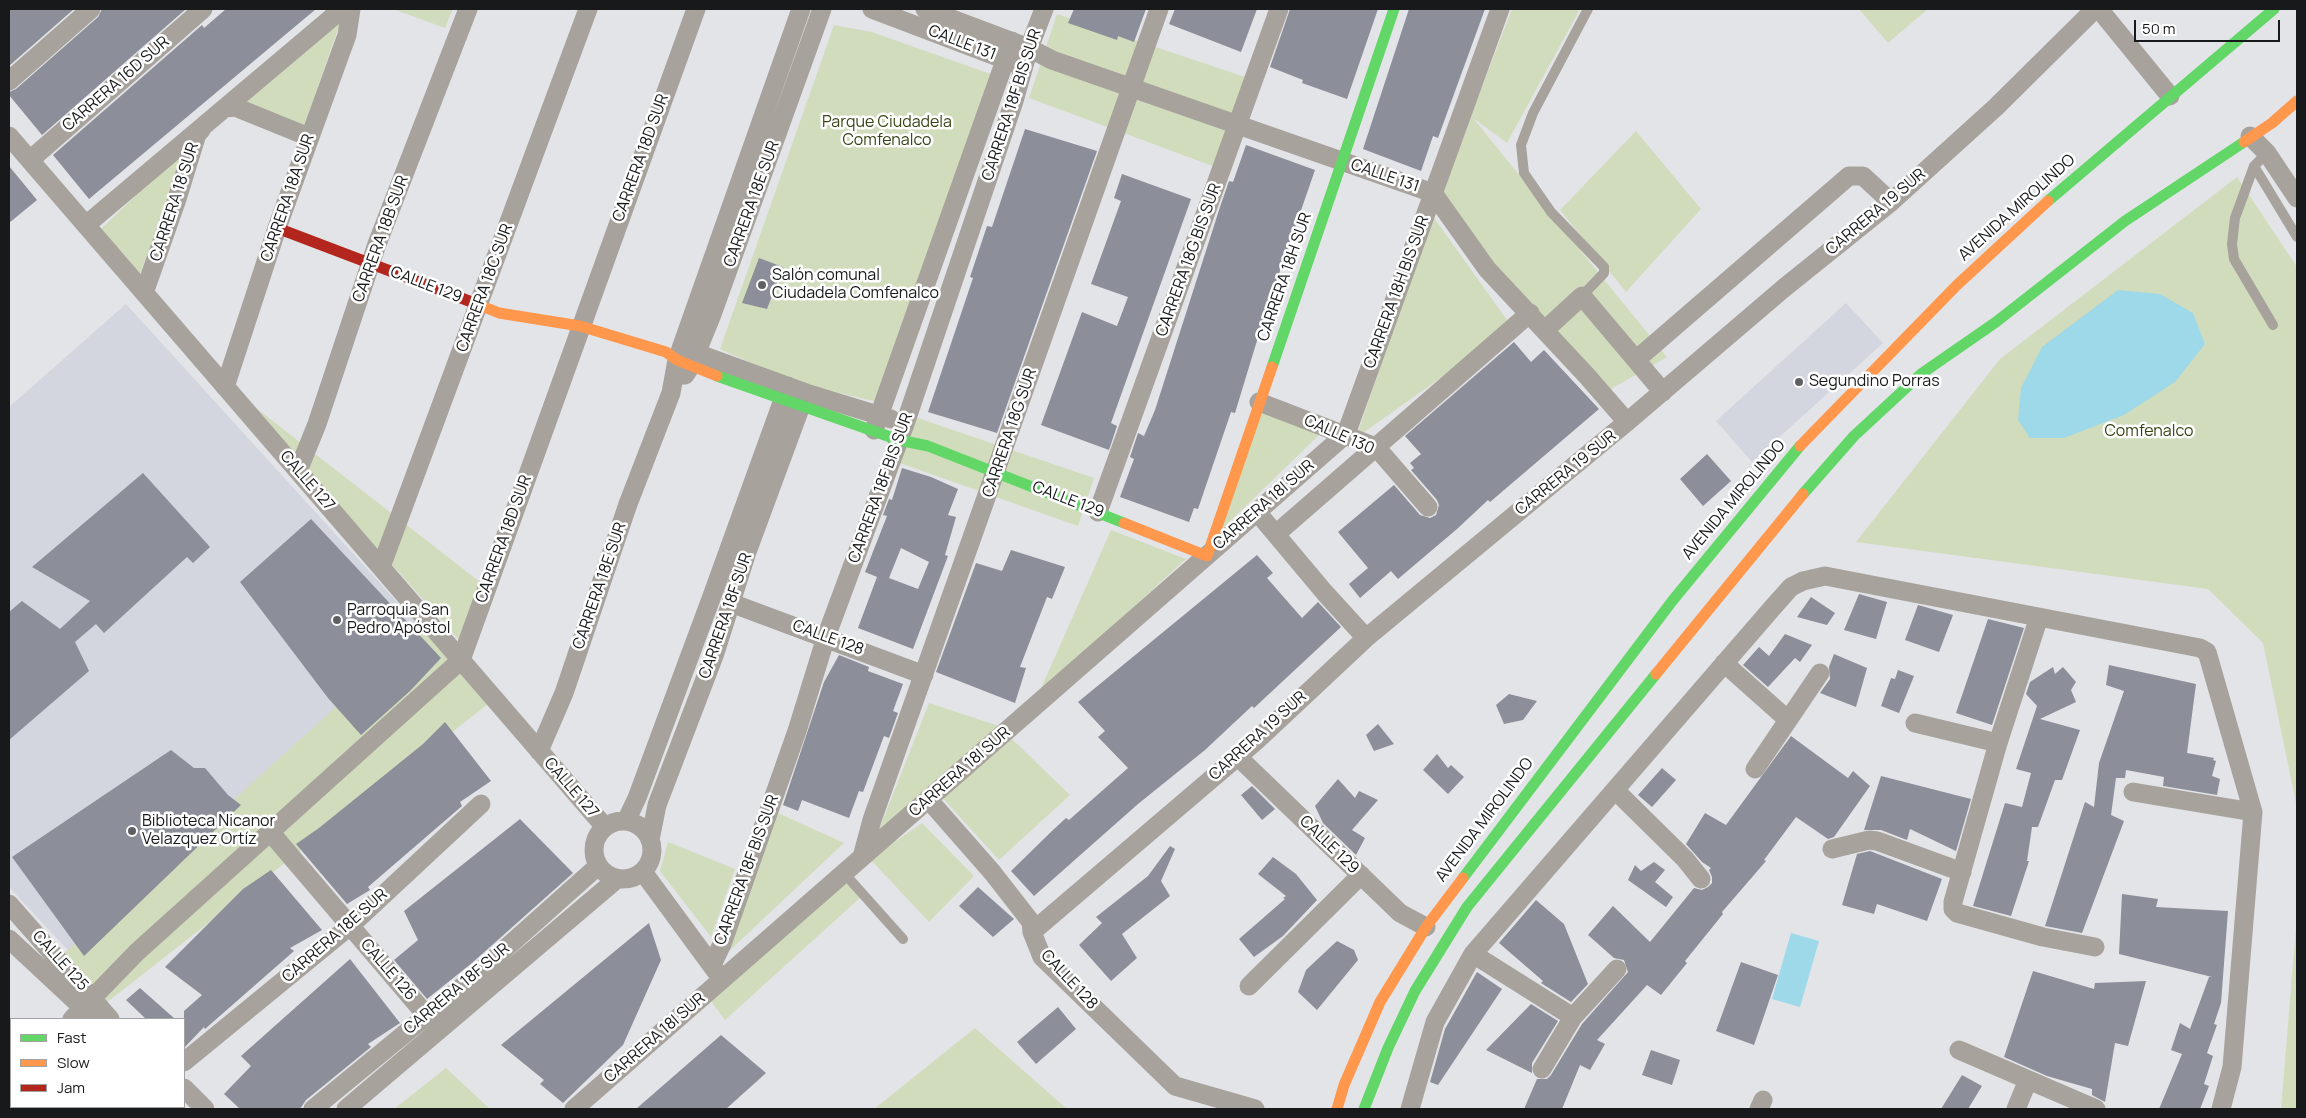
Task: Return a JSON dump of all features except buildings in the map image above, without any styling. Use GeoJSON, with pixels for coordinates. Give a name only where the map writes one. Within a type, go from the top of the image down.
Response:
{"type":"FeatureCollection","features":[{"type":"Feature","properties":{"kind":"main road","name":"CARRERA 18H SUR"},"geometry":{"type":"LineString","coordinates":[[1207,556],[1394,9]]}},
{"type":"Feature","properties":{"kind":"main road","name":"AVENIDA MIROLINDO"},"geometry":{"type":"LineString","coordinates":[[1337,1109],[1344,1085],[1380,1002],[1426,927],[1673,600],[1780,468],[1840,403],[1957,285],[2095,159],[2274,9]]}},
{"type":"Feature","properties":{"kind":"main road"},"geometry":{"type":"LineString","coordinates":[[1364,1109],[1388,1048],[1415,991],[1467,907],[1830,462],[1854,436],[1921,374],[1996,322],[2125,221],[2272,122],[2297,101]]}},
{"type":"Feature","properties":{"kind":"main road","name":"CALLE 129"},"geometry":{"type":"LineString","coordinates":[[277,228],[499,313],[580,326],[682,356]]}},
{"type":"Feature","properties":{"kind":"main road","name":"CALLE 129"},"geometry":{"type":"LineString","coordinates":[[928,446],[1207,556]]}},
{"type":"Feature","properties":{"kind":"street"},"geometry":{"type":"LineString","coordinates":[[9,81],[92,9]]}},
{"type":"Feature","properties":{"kind":"street","name":"CARRERA 16D SUR"},"geometry":{"type":"LineString","coordinates":[[30,160],[203,9]]}},
{"type":"Feature","properties":{"kind":"street","name":"CARRERA 18B SUR"},"geometry":{"type":"LineString","coordinates":[[298,471],[318,424],[370,264],[468,9]]}},
{"type":"Feature","properties":{"kind":"street","name":"CARRERA 18C SUR"},"geometry":{"type":"LineString","coordinates":[[381,567],[588,9]]}},
{"type":"Feature","properties":{"kind":"street","name":"CARRERA 18D SUR"},"geometry":{"type":"LineString","coordinates":[[82,1008],[137,952],[461,660],[696,9]]}},
{"type":"Feature","properties":{"kind":"street","name":"CARRERA 18E SUR"},"geometry":{"type":"LineString","coordinates":[[539,751],[564,693],[628,504],[671,393],[801,9]]}},
{"type":"Feature","properties":{"kind":"street","name":"CARRERA 18E SUR"},"geometry":{"type":"LineString","coordinates":[[682,356],[711,317],[822,9]]}},
{"type":"Feature","properties":{"kind":"street","name":"CALLE 131"},"geometry":{"type":"LineString","coordinates":[[872,9],[910,15],[925,29],[1015,63]]}},
{"type":"Feature","properties":{"kind":"street","name":"CARRERA 18F BIS SUR"},"geometry":{"type":"LineString","coordinates":[[877,423],[1021,44],[1044,9]]}},
{"type":"Feature","properties":{"kind":"street","name":"CARRERA 18G SUR"},"geometry":{"type":"LineString","coordinates":[[862,857],[864,843],[997,472],[1159,9]]}},
{"type":"Feature","properties":{"kind":"street","name":"CARRERA 18G BIS SUR"},"geometry":{"type":"LineString","coordinates":[[1098,512],[1279,9]]}},
{"type":"Feature","properties":{"kind":"street","name":"CARRERA 18H BIS SUR"},"geometry":{"type":"LineString","coordinates":[[1346,434],[1500,9]]}},
{"type":"Feature","properties":{"kind":"street","name":"CARRERA 19 SUR"},"geometry":{"type":"LineString","coordinates":[[1032,932],[1237,756],[1366,638],[1663,392],[1784,288],[1891,202],[1996,106],[2095,9]]}},
{"type":"Feature","properties":{"kind":"street"},"geometry":{"type":"LineString","coordinates":[[2099,9],[2170,96]]}},
{"type":"Feature","properties":{"kind":"street","name":"CARRERA 18 SUR"},"geometry":{"type":"LineString","coordinates":[[86,225],[340,10]]}},
{"type":"Feature","properties":{"kind":"street","name":"CARRERA 18A SUR"},"geometry":{"type":"LineString","coordinates":[[226,387],[277,228],[347,35],[340,10]]}},
{"type":"Feature","properties":{"kind":"street"},"geometry":{"type":"LineString","coordinates":[[925,29],[930,10]]}},
{"type":"Feature","properties":{"kind":"street","name":"CALLE 131"},"geometry":{"type":"LineString","coordinates":[[930,10],[1021,44],[1052,60],[1433,193],[1487,269],[1530,313],[1627,422]]}},
{"type":"Feature","properties":{"kind":"street"},"geometry":{"type":"LineString","coordinates":[[1015,63],[1052,60]]}},
{"type":"Feature","properties":{"kind":"street","name":"CARRERA 18F BIS SUR"},"geometry":{"type":"LineString","coordinates":[[717,972],[732,918],[826,637],[902,432],[1014,101],[1015,63]]}},
{"type":"Feature","properties":{"kind":"street"},"geometry":{"type":"LineString","coordinates":[[219,112],[234,107],[309,137]]}},
{"type":"Feature","properties":{"kind":"street","name":"CARRERA 18 SUR"},"geometry":{"type":"LineString","coordinates":[[144,293],[177,200],[197,134],[219,112]]}},
{"type":"Feature","properties":{"kind":"street","name":"CALLE 127"},"geometry":{"type":"LineString","coordinates":[[9,136],[605,827]]}},
{"type":"Feature","properties":{"kind":"street"},"geometry":{"type":"LineString","coordinates":[[2250,136],[2260,159],[2297,198]]}},
{"type":"Feature","properties":{"kind":"street"},"geometry":{"type":"LineString","coordinates":[[1637,359],[1849,176],[1863,176],[1891,202]]}},
{"type":"Feature","properties":{"kind":"street"},"geometry":{"type":"LineString","coordinates":[[1545,330],[1582,296],[1663,392]]}},
{"type":"Feature","properties":{"kind":"street","name":"CARRERA 18I SUR"},"geometry":{"type":"LineString","coordinates":[[1276,534],[1530,313]]}},
{"type":"Feature","properties":{"kind":"street","name":"CALLE 129"},"geometry":{"type":"LineString","coordinates":[[682,356],[803,400],[902,432],[928,446]]}},
{"type":"Feature","properties":{"kind":"street","name":"CARRERA 18F SUR"},"geometry":{"type":"LineString","coordinates":[[626,821],[637,798],[709,606],[785,393]]}},
{"type":"Feature","properties":{"kind":"street","name":"CARRERA 18F SUR"},"geometry":{"type":"LineString","coordinates":[[650,840],[657,805],[715,653],[747,552],[803,400]]}},
{"type":"Feature","properties":{"kind":"street","name":"CALLE 130"},"geometry":{"type":"LineString","coordinates":[[1259,402],[1376,447],[1428,507]]}},
{"type":"Feature","properties":{"kind":"street","name":"CARRERA 18I SUR"},"geometry":{"type":"LineString","coordinates":[[574,1109],[717,972],[844,873],[1346,434]]}},
{"type":"Feature","properties":{"kind":"street"},"geometry":{"type":"LineString","coordinates":[[1257,512],[1325,593],[1366,638]]}},
{"type":"Feature","properties":{"kind":"street"},"geometry":{"type":"LineString","coordinates":[[1410,1109],[1435,1022],[1473,954],[1791,587],[1803,581],[1825,576],[2200,648],[2207,652],[2210,657],[2253,812],[2232,1067],[2221,1109]]}},
{"type":"Feature","properties":{"kind":"street","name":"CALLE 128"},"geometry":{"type":"LineString","coordinates":[[731,603],[924,674]]}},
{"type":"Feature","properties":{"kind":"street"},"geometry":{"type":"LineString","coordinates":[[2039,617],[1998,743],[1953,902],[1954,909],[1956,913],[2043,937],[2094,947]]}},
{"type":"Feature","properties":{"kind":"street"},"geometry":{"type":"LineString","coordinates":[[1724,663],[1788,720]]}},
{"type":"Feature","properties":{"kind":"street"},"geometry":{"type":"LineString","coordinates":[[1755,769],[1820,673]]}},
{"type":"Feature","properties":{"kind":"street","name":"CARRERA 18D SUR"},"geometry":{"type":"LineString","coordinates":[[137,952],[423,697]]}},
{"type":"Feature","properties":{"kind":"street"},"geometry":{"type":"LineString","coordinates":[[1915,723],[1998,743]]}},
{"type":"Feature","properties":{"kind":"street","name":"CALLE 129"},"geometry":{"type":"LineString","coordinates":[[1237,756],[1400,913],[1426,927]]}},
{"type":"Feature","properties":{"kind":"street"},"geometry":{"type":"LineString","coordinates":[[1615,790],[1686,859],[1701,879]]}},
{"type":"Feature","properties":{"kind":"street"},"geometry":{"type":"LineString","coordinates":[[2133,792],[2253,812]]}},
{"type":"Feature","properties":{"kind":"street","name":"CALLE 128"},"geometry":{"type":"LineString","coordinates":[[928,799],[992,872],[1031,922],[1032,932],[1042,957],[1175,1086],[1254,1109]]}},
{"type":"Feature","properties":{"kind":"street","name":"CARRERA 18E SUR"},"geometry":{"type":"LineString","coordinates":[[185,1061],[350,926],[482,804]]}},
{"type":"Feature","properties":{"kind":"street"},"geometry":{"type":"LineString","coordinates":[[626,821],[641,826],[650,840],[651,855],[643,872],[627,879],[617,879],[603,872],[598,866],[594,858],[595,841],[605,827],[611,823],[626,821]]}},
{"type":"Feature","properties":{"kind":"street","name":"CALLE 126"},"geometry":{"type":"LineString","coordinates":[[271,834],[427,1016]]}},
{"type":"Feature","properties":{"kind":"street"},"geometry":{"type":"LineString","coordinates":[[1832,849],[1869,840],[1877,841],[1962,872]]}},
{"type":"Feature","properties":{"kind":"street","name":"CARRERA 18F SUR"},"geometry":{"type":"LineString","coordinates":[[313,1109],[427,1016],[598,866]]}},
{"type":"Feature","properties":{"kind":"street"},"geometry":{"type":"LineString","coordinates":[[643,872],[717,972]]}},
{"type":"Feature","properties":{"kind":"street"},"geometry":{"type":"LineString","coordinates":[[1250,986],[1361,875]]}},
{"type":"Feature","properties":{"kind":"street","name":"CARRERA 18F SUR"},"geometry":{"type":"LineString","coordinates":[[346,1109],[617,879]]}},
{"type":"Feature","properties":{"kind":"street","name":"CALLE 125"},"geometry":{"type":"LineString","coordinates":[[9,904],[82,1008],[107,1018]]}},
{"type":"Feature","properties":{"kind":"street","name":"CALLE 125"},"geometry":{"type":"LineString","coordinates":[[9,939],[82,1008],[100,1018]]}},
{"type":"Feature","properties":{"kind":"street"},"geometry":{"type":"LineString","coordinates":[[1473,954],[1573,1016]]}},
{"type":"Feature","properties":{"kind":"street"},"geometry":{"type":"LineString","coordinates":[[1542,1069],[1573,1016],[1616,969]]}},
{"type":"Feature","properties":{"kind":"street"},"geometry":{"type":"LineString","coordinates":[[1959,1050],[2096,1109]]}},
{"type":"Feature","properties":{"kind":"street"},"geometry":{"type":"LineString","coordinates":[[2016,1109],[2028,1080]]}},
{"type":"Feature","properties":{"kind":"street"},"geometry":{"type":"LineString","coordinates":[[185,1089],[205,1109]]}},
{"type":"Feature","properties":{"kind":"lane"},"geometry":{"type":"LineString","coordinates":[[1582,296],[1604,273],[1604,267],[1551,212],[1524,173],[1521,146],[1532,113],[1588,9]]}},
{"type":"Feature","properties":{"kind":"lane"},"geometry":{"type":"LineString","coordinates":[[2260,159],[2297,237]]}},
{"type":"Feature","properties":{"kind":"lane"},"geometry":{"type":"LineString","coordinates":[[2260,159],[2235,218],[2232,244],[2234,259],[2273,325]]}},
{"type":"Feature","properties":{"kind":"lane"},"geometry":{"type":"LineString","coordinates":[[844,873],[903,939]]}},
{"type":"Feature","properties":{"kind":"shaded area","name":"Segundino Porras"},"geometry":{"type":"Polygon","coordinates":[[[1846,303],[1883,343],[1752,462],[1716,421],[1846,303]]]}},
{"type":"Feature","properties":{"kind":"shaded area"},"geometry":{"type":"Polygon","coordinates":[[[126,304],[440,649],[90,974],[9,887],[9,407],[126,304]]]}},
{"type":"Feature","properties":{"kind":"green space"},"geometry":{"type":"Polygon","coordinates":[[[393,9],[453,9],[445,28],[393,9]]]}},
{"type":"Feature","properties":{"kind":"green space"},"geometry":{"type":"Polygon","coordinates":[[[1512,9],[1580,9],[1507,143],[1473,118],[1667,357],[1611,389],[1507,286],[1442,190],[1512,9]]]}},
{"type":"Feature","properties":{"kind":"green space"},"geometry":{"type":"Polygon","coordinates":[[[1859,9],[1928,9],[1888,43],[1859,9]]]}},
{"type":"Feature","properties":{"kind":"green space"},"geometry":{"type":"Polygon","coordinates":[[[1057,14],[1248,78],[1218,168],[1029,98],[1057,14]]]}},
{"type":"Feature","properties":{"kind":"green space"},"geometry":{"type":"Polygon","coordinates":[[[340,23],[303,129],[235,105],[340,23]]]}},
{"type":"Feature","properties":{"kind":"green space","name":"Parque Ciudadela Comfenalco"},"geometry":{"type":"Polygon","coordinates":[[[834,25],[872,32],[996,76],[882,403],[797,383],[720,349],[834,25]]]}},
{"type":"Feature","properties":{"kind":"green space"},"geometry":{"type":"Polygon","coordinates":[[[1636,131],[1701,209],[1626,292],[1560,210],[1636,131]]]}},
{"type":"Feature","properties":{"kind":"green space"},"geometry":{"type":"Polygon","coordinates":[[[190,143],[137,281],[95,235],[190,143]]]}},
{"type":"Feature","properties":{"kind":"green space","name":"Comfenalco"},"geometry":{"type":"Polygon","coordinates":[[[2237,177],[2297,267],[2297,808],[2263,643],[2208,589],[1856,542],[2000,359],[2237,177]]]}},
{"type":"Feature","properties":{"kind":"green space"},"geometry":{"type":"Polygon","coordinates":[[[1432,215],[1512,327],[1356,438],[1432,215]]]}},
{"type":"Feature","properties":{"kind":"green space"},"geometry":{"type":"Polygon","coordinates":[[[247,401],[480,582],[459,640],[247,401]]]}},
{"type":"Feature","properties":{"kind":"green space"},"geometry":{"type":"Polygon","coordinates":[[[1259,407],[1323,431],[1219,532],[1259,407]]]}},
{"type":"Feature","properties":{"kind":"green space"},"geometry":{"type":"Polygon","coordinates":[[[909,415],[1094,478],[1078,526],[894,461],[909,415]]]}},
{"type":"Feature","properties":{"kind":"green space"},"geometry":{"type":"Polygon","coordinates":[[[1111,530],[1186,559],[1039,693],[1111,530]]]}},
{"type":"Feature","properties":{"kind":"green space"},"geometry":{"type":"Polygon","coordinates":[[[424,627],[488,704],[106,1003],[59,958],[424,627]]]}},
{"type":"Feature","properties":{"kind":"green space"},"geometry":{"type":"Polygon","coordinates":[[[929,703],[1005,728],[879,830],[929,703]]]}},
{"type":"Feature","properties":{"kind":"green space"},"geometry":{"type":"Polygon","coordinates":[[[1012,739],[1070,795],[999,860],[939,794],[1012,739]]]}},
{"type":"Feature","properties":{"kind":"green space"},"geometry":{"type":"Polygon","coordinates":[[[778,813],[844,843],[728,952],[778,813]]]}},
{"type":"Feature","properties":{"kind":"green space"},"geometry":{"type":"Polygon","coordinates":[[[922,823],[974,876],[929,922],[870,859],[922,823]]]}},
{"type":"Feature","properties":{"kind":"green space"},"geometry":{"type":"Polygon","coordinates":[[[668,842],[735,869],[711,937],[660,871],[668,842]]]}},
{"type":"Feature","properties":{"kind":"green space"},"geometry":{"type":"Polygon","coordinates":[[[843,877],[861,897],[725,1020],[708,997],[843,877]]]}},
{"type":"Feature","properties":{"kind":"green space"},"geometry":{"type":"Polygon","coordinates":[[[2297,915],[2297,1109],[2281,1109],[2297,915]]]}},
{"type":"Feature","properties":{"kind":"green space"},"geometry":{"type":"Polygon","coordinates":[[[975,1028],[1067,1109],[874,1109],[975,1028]]]}},
{"type":"Feature","properties":{"kind":"green space"},"geometry":{"type":"Polygon","coordinates":[[[446,1068],[490,1109],[394,1109],[446,1068]]]}},
{"type":"Feature","properties":{"kind":"water"},"geometry":{"type":"Polygon","coordinates":[[[2118,290],[2160,294],[2193,313],[2205,344],[2175,382],[2124,415],[2064,438],[2030,438],[2018,420],[2021,388],[2042,347],[2118,290]]]}},
{"type":"Feature","properties":{"kind":"water"},"geometry":{"type":"Polygon","coordinates":[[[1791,933],[1819,941],[1800,1007],[1772,999],[1791,933]]]}},
{"type":"Feature","properties":{"kind":"traffic: fast"},"geometry":{"type":"LineString","coordinates":[[1272,367],[1394,9]]}},
{"type":"Feature","properties":{"kind":"traffic: fast"},"geometry":{"type":"LineString","coordinates":[[2048,201],[2274,9]]}},
{"type":"Feature","properties":{"kind":"traffic: fast"},"geometry":{"type":"LineString","coordinates":[[1803,494],[1854,436],[1921,374],[1996,322],[2125,221],[2244,142]]}},
{"type":"Feature","properties":{"kind":"traffic: fast"},"geometry":{"type":"LineString","coordinates":[[717,376],[899,440],[928,446],[1124,523]]}},
{"type":"Feature","properties":{"kind":"traffic: fast"},"geometry":{"type":"LineString","coordinates":[[1463,878],[1673,600],[1800,446]]}},
{"type":"Feature","properties":{"kind":"traffic: fast"},"geometry":{"type":"LineString","coordinates":[[1364,1109],[1388,1048],[1415,991],[1467,907],[1656,674]]}},
{"type":"Feature","properties":{"kind":"traffic: slow"},"geometry":{"type":"LineString","coordinates":[[2244,142],[2272,123],[2297,101]]}},
{"type":"Feature","properties":{"kind":"traffic: slow"},"geometry":{"type":"LineString","coordinates":[[1800,446],[1957,285],[2048,201]]}},
{"type":"Feature","properties":{"kind":"traffic: slow"},"geometry":{"type":"LineString","coordinates":[[469,301],[499,313],[580,326],[666,352],[677,360],[717,376]]}},
{"type":"Feature","properties":{"kind":"traffic: slow"},"geometry":{"type":"LineString","coordinates":[[1124,523],[1207,556],[1272,367]]}},
{"type":"Feature","properties":{"kind":"traffic: slow"},"geometry":{"type":"LineString","coordinates":[[1656,674],[1803,494]]}},
{"type":"Feature","properties":{"kind":"traffic: slow"},"geometry":{"type":"LineString","coordinates":[[1337,1109],[1344,1085],[1380,1002],[1426,927],[1463,878]]}},
{"type":"Feature","properties":{"kind":"traffic: jam"},"geometry":{"type":"LineString","coordinates":[[277,228],[469,301]]}},
{"type":"Feature","properties":{"kind":"place","name":"Salón comunal Ciudadela Comfenalco"},"geometry":{"type":"Point","coordinates":[762,285]}},
{"type":"Feature","properties":{"kind":"place","name":"Segundino Porras"},"geometry":{"type":"Point","coordinates":[1799,382]}},
{"type":"Feature","properties":{"kind":"place","name":"Parroquia San Pedro Apóstol"},"geometry":{"type":"Point","coordinates":[337,620]}},
{"type":"Feature","properties":{"kind":"place","name":"Biblioteca Nicanor Velazquez Ortíz"},"geometry":{"type":"Point","coordinates":[132,831]}}]}
